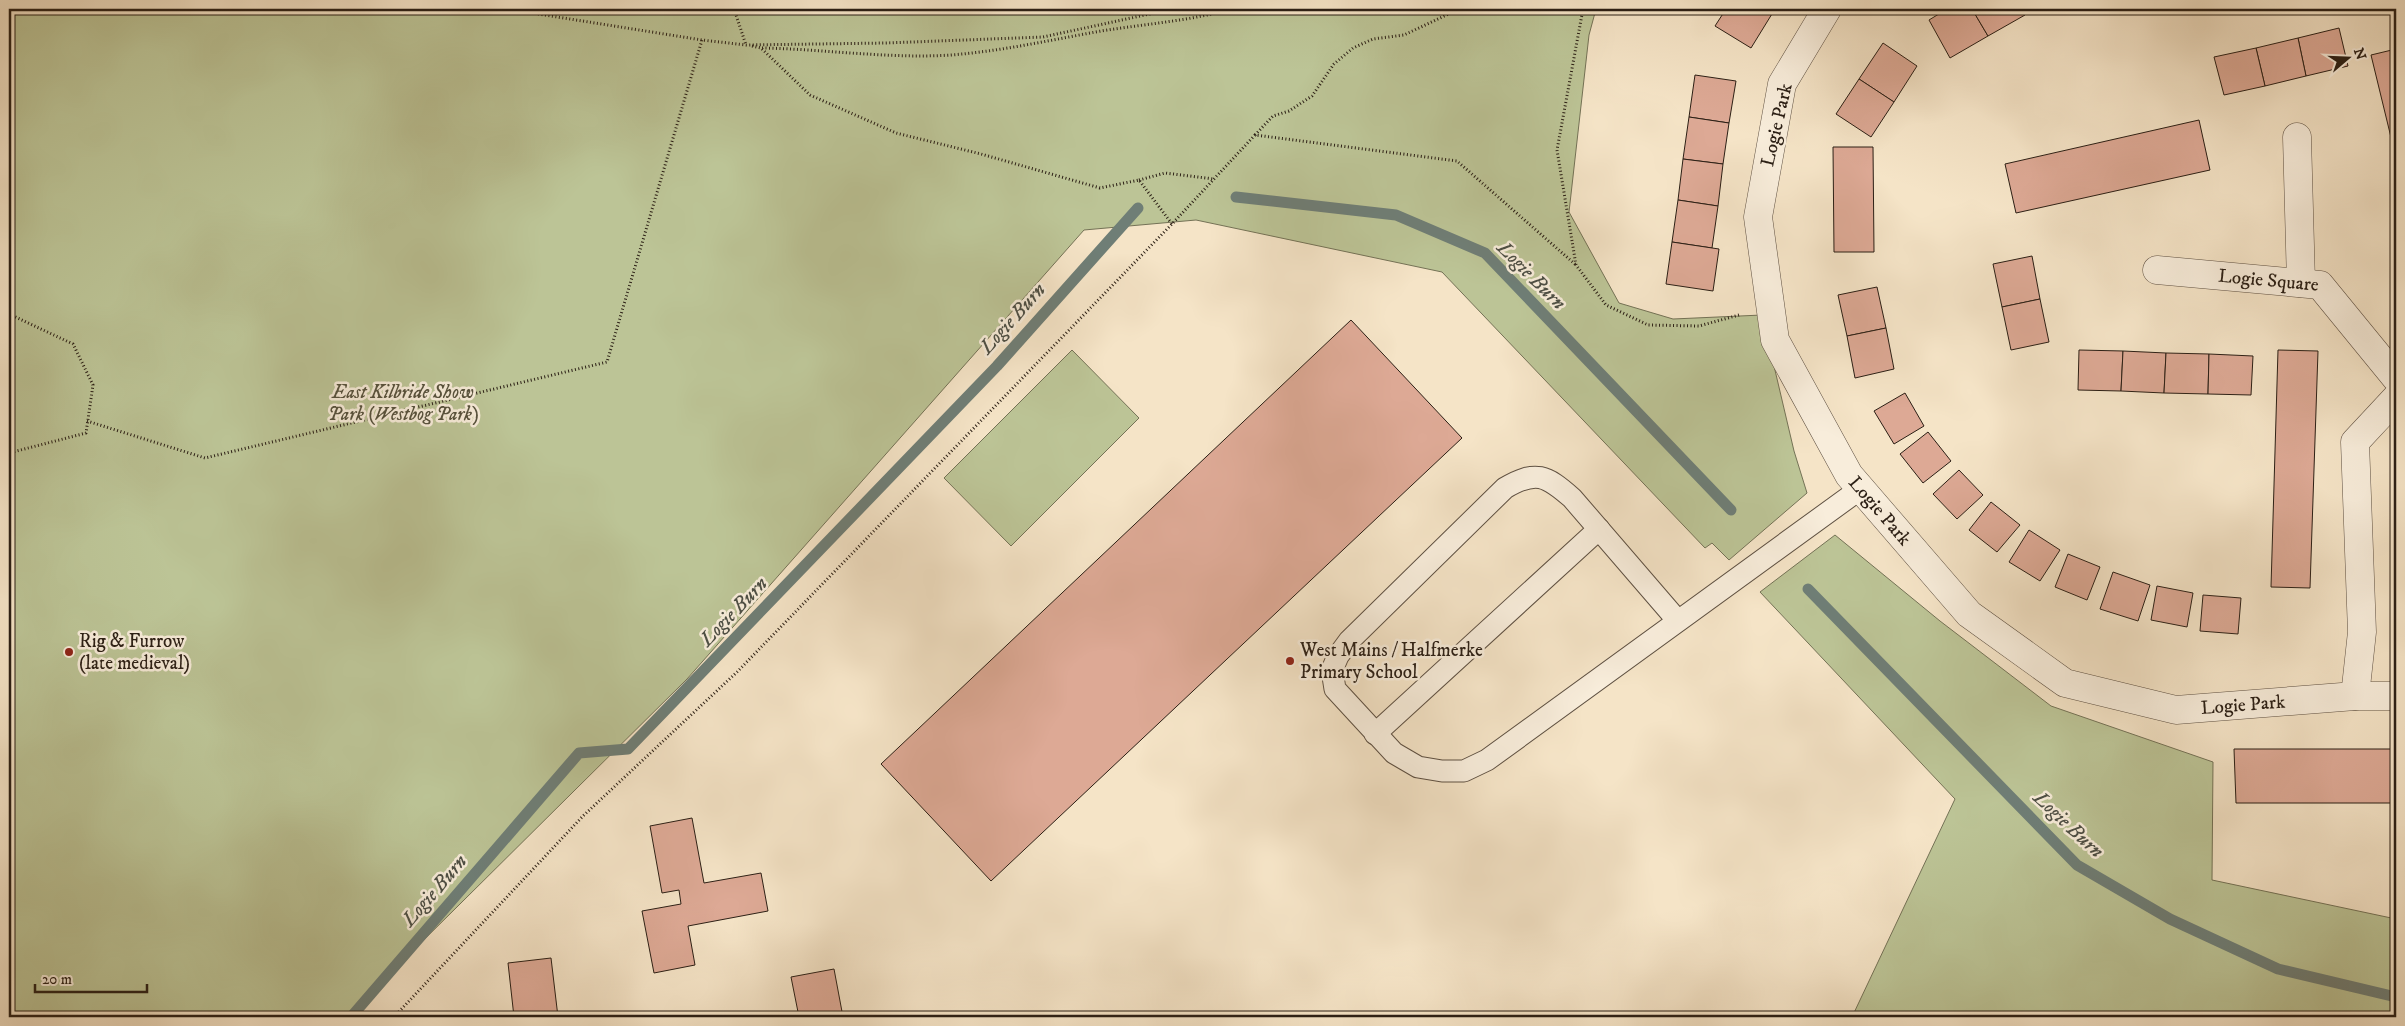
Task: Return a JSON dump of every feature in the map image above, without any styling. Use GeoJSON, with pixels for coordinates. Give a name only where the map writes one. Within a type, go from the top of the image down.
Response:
{"type":"FeatureCollection","features":[{"type":"Feature","properties":{"kind":"street","name":"Logie Park"},"geometry":{"type":"LineString","coordinates":[[1827,9],[1782,84],[1758,217],[1776,340],[1849,475],[1969,614],[2065,683],[2176,710],[2355,696],[2396,696]]}},
{"type":"Feature","properties":{"kind":"street"},"geometry":{"type":"LineString","coordinates":[[2297,137],[2301,283]]}},
{"type":"Feature","properties":{"kind":"street","name":"Logie Square"},"geometry":{"type":"LineString","coordinates":[[2157,270],[2320,284],[2396,378]]}},
{"type":"Feature","properties":{"kind":"street"},"geometry":{"type":"LineString","coordinates":[[2355,696],[2362,632],[2356,442],[2396,398]]}},
{"type":"Feature","properties":{"kind":"lane"},"geometry":{"type":"LineString","coordinates":[[1678,621],[1572,498],[1553,481],[1535,475],[1518,480],[1505,488],[1349,641],[1338,656],[1332,670],[1335,689],[1394,753],[1418,768],[1464,771],[1487,760],[1819,520],[1860,488]]}},
{"type":"Feature","properties":{"kind":"lane"},"geometry":{"type":"LineString","coordinates":[[1375,734],[1598,529]]}},
{"type":"Feature","properties":{"kind":"path"},"geometry":{"type":"LineString","coordinates":[[507,9],[761,48],[866,55],[951,55],[1036,44],[1102,31],[1207,16],[1232,9]]}},
{"type":"Feature","properties":{"kind":"path"},"geometry":{"type":"LineString","coordinates":[[734,9],[746,45]]}},
{"type":"Feature","properties":{"kind":"path"},"geometry":{"type":"LineString","coordinates":[[746,45],[886,43],[1043,37],[1173,9]]}},
{"type":"Feature","properties":{"kind":"path"},"geometry":{"type":"LineString","coordinates":[[394,1017],[582,816],[737,672],[1172,224],[1273,116],[1289,111],[1312,96],[1334,64],[1353,48],[1373,40],[1404,36],[1459,9]]}},
{"type":"Feature","properties":{"kind":"path"},"geometry":{"type":"LineString","coordinates":[[1576,265],[1557,150],[1583,9]]}},
{"type":"Feature","properties":{"kind":"path"},"geometry":{"type":"LineString","coordinates":[[87,421],[205,458],[607,362],[702,40]]}},
{"type":"Feature","properties":{"kind":"path"},"geometry":{"type":"LineString","coordinates":[[761,48],[810,95],[896,133],[981,154],[1100,188],[1165,173],[1214,179]]}},
{"type":"Feature","properties":{"kind":"path"},"geometry":{"type":"LineString","coordinates":[[1255,135],[1457,161],[1576,265],[1606,305],[1648,325],[1699,326],[1771,306]]}},
{"type":"Feature","properties":{"kind":"path"},"geometry":{"type":"LineString","coordinates":[[1139,180],[1172,224]]}},
{"type":"Feature","properties":{"kind":"path"},"geometry":{"type":"LineString","coordinates":[[9,314],[73,344],[93,385],[86,433],[9,453]]}},
{"type":"Feature","properties":{"kind":"green space","name":"East Kilbride Show Park (Westbog Park)"},"geometry":{"type":"Polygon","coordinates":[[[9,9],[1596,9],[1589,35],[1569,212],[1619,303],[1673,319],[1762,315],[1794,451],[1807,493],[1729,560],[1712,543],[1705,548],[1442,272],[1196,220],[1084,230],[687,679],[346,1017],[9,1017],[9,9]]]}},
{"type":"Feature","properties":{"kind":"green space"},"geometry":{"type":"Polygon","coordinates":[[[1072,350],[1139,418],[1011,546],[944,478],[1072,350]]]}},
{"type":"Feature","properties":{"kind":"green space"},"geometry":{"type":"Polygon","coordinates":[[[1835,535],[1940,621],[2051,706],[2213,762],[2212,880],[2396,919],[2396,1017],[1852,1017],[1955,799],[1760,592],[1835,535]]]}},
{"type":"Feature","properties":{"kind":"building"},"geometry":{"type":"Polygon","coordinates":[[[1726,9],[1775,9],[1751,48],[1715,26],[1726,9]]]}},
{"type":"Feature","properties":{"kind":"building"},"geometry":{"type":"Polygon","coordinates":[[[1947,9],[1972,9],[1988,36],[1950,58],[1929,20],[1947,9]]]}},
{"type":"Feature","properties":{"kind":"building"},"geometry":{"type":"Polygon","coordinates":[[[1972,9],[2022,9],[2025,15],[1988,36],[1972,9]]]}},
{"type":"Feature","properties":{"kind":"building"},"geometry":{"type":"Polygon","coordinates":[[[2339,28],[2348,66],[2306,76],[2298,38],[2339,28]]]}},
{"type":"Feature","properties":{"kind":"building"},"geometry":{"type":"Polygon","coordinates":[[[2298,38],[2306,76],[2265,86],[2256,48],[2298,38]]]}},
{"type":"Feature","properties":{"kind":"building"},"geometry":{"type":"Polygon","coordinates":[[[1883,43],[1917,66],[1894,102],[1859,79],[1883,43]]]}},
{"type":"Feature","properties":{"kind":"building"},"geometry":{"type":"Polygon","coordinates":[[[2256,48],[2265,86],[2224,95],[2214,57],[2256,48]]]}},
{"type":"Feature","properties":{"kind":"building"},"geometry":{"type":"Polygon","coordinates":[[[2396,49],[2396,158],[2371,55],[2396,49]]]}},
{"type":"Feature","properties":{"kind":"building"},"geometry":{"type":"Polygon","coordinates":[[[1695,75],[1736,81],[1729,123],[1689,117],[1695,75]]]}},
{"type":"Feature","properties":{"kind":"building"},"geometry":{"type":"Polygon","coordinates":[[[1859,79],[1894,102],[1871,137],[1836,114],[1859,79]]]}},
{"type":"Feature","properties":{"kind":"building"},"geometry":{"type":"Polygon","coordinates":[[[1689,117],[1729,123],[1723,164],[1683,159],[1689,117]]]}},
{"type":"Feature","properties":{"kind":"building"},"geometry":{"type":"Polygon","coordinates":[[[2199,120],[2210,170],[2016,213],[2005,164],[2199,120]]]}},
{"type":"Feature","properties":{"kind":"building"},"geometry":{"type":"Polygon","coordinates":[[[1833,147],[1873,147],[1874,252],[1834,252],[1833,147]]]}},
{"type":"Feature","properties":{"kind":"building"},"geometry":{"type":"Polygon","coordinates":[[[1683,159],[1723,164],[1718,206],[1678,200],[1683,159]]]}},
{"type":"Feature","properties":{"kind":"building"},"geometry":{"type":"Polygon","coordinates":[[[1678,200],[1718,206],[1712,248],[1672,242],[1678,200]]]}},
{"type":"Feature","properties":{"kind":"building"},"geometry":{"type":"Polygon","coordinates":[[[1672,242],[1719,249],[1713,291],[1666,284],[1672,242]]]}},
{"type":"Feature","properties":{"kind":"building"},"geometry":{"type":"Polygon","coordinates":[[[2032,256],[2040,299],[2002,307],[1993,264],[2032,256]]]}},
{"type":"Feature","properties":{"kind":"building"},"geometry":{"type":"Polygon","coordinates":[[[1877,287],[1886,328],[1847,336],[1838,295],[1877,287]]]}},
{"type":"Feature","properties":{"kind":"building"},"geometry":{"type":"Polygon","coordinates":[[[2040,299],[2049,342],[2011,350],[2002,307],[2040,299]]]}},
{"type":"Feature","properties":{"kind":"building"},"geometry":{"type":"Polygon","coordinates":[[[1351,320],[1462,438],[991,881],[881,764],[1351,320]]]}},
{"type":"Feature","properties":{"kind":"building"},"geometry":{"type":"Polygon","coordinates":[[[1886,328],[1894,369],[1855,378],[1847,336],[1886,328]]]}},
{"type":"Feature","properties":{"kind":"building"},"geometry":{"type":"Polygon","coordinates":[[[2079,350],[2123,351],[2121,391],[2078,390],[2079,350]]]}},
{"type":"Feature","properties":{"kind":"building"},"geometry":{"type":"Polygon","coordinates":[[[2278,350],[2318,351],[2310,588],[2271,587],[2278,350]]]}},
{"type":"Feature","properties":{"kind":"building"},"geometry":{"type":"Polygon","coordinates":[[[2123,351],[2166,353],[2164,393],[2121,391],[2123,351]]]}},
{"type":"Feature","properties":{"kind":"building"},"geometry":{"type":"Polygon","coordinates":[[[2166,353],[2209,354],[2208,394],[2164,393],[2166,353]]]}},
{"type":"Feature","properties":{"kind":"building"},"geometry":{"type":"Polygon","coordinates":[[[2209,354],[2253,356],[2251,395],[2208,394],[2209,354]]]}},
{"type":"Feature","properties":{"kind":"building"},"geometry":{"type":"Polygon","coordinates":[[[1905,393],[1924,426],[1894,444],[1874,411],[1905,393]]]}},
{"type":"Feature","properties":{"kind":"building"},"geometry":{"type":"Polygon","coordinates":[[[1928,432],[1951,461],[1923,483],[1900,454],[1928,432]]]}},
{"type":"Feature","properties":{"kind":"building"},"geometry":{"type":"Polygon","coordinates":[[[1959,470],[1983,495],[1957,519],[1933,494],[1959,470]]]}},
{"type":"Feature","properties":{"kind":"building"},"geometry":{"type":"Polygon","coordinates":[[[1991,502],[2020,525],[1997,552],[1969,530],[1991,502]]]}},
{"type":"Feature","properties":{"kind":"building"},"geometry":{"type":"Polygon","coordinates":[[[2029,530],[2060,550],[2040,581],[2009,562],[2029,530]]]}},
{"type":"Feature","properties":{"kind":"building"},"geometry":{"type":"Polygon","coordinates":[[[2068,554],[2100,567],[2087,600],[2055,587],[2068,554]]]}},
{"type":"Feature","properties":{"kind":"building"},"geometry":{"type":"Polygon","coordinates":[[[2113,572],[2150,585],[2138,621],[2100,609],[2113,572]]]}},
{"type":"Feature","properties":{"kind":"building"},"geometry":{"type":"Polygon","coordinates":[[[2157,586],[2193,593],[2187,627],[2151,620],[2157,586]]]}},
{"type":"Feature","properties":{"kind":"building"},"geometry":{"type":"Polygon","coordinates":[[[2203,595],[2241,598],[2238,634],[2200,631],[2203,595]]]}},
{"type":"Feature","properties":{"kind":"building"},"geometry":{"type":"Polygon","coordinates":[[[2234,749],[2396,749],[2396,803],[2236,803],[2234,749]]]}},
{"type":"Feature","properties":{"kind":"building"},"geometry":{"type":"Polygon","coordinates":[[[692,818],[704,883],[761,873],[768,911],[688,926],[695,965],[654,973],[642,911],[681,904],[679,890],[662,893],[650,826],[692,818]]]}},
{"type":"Feature","properties":{"kind":"building"},"geometry":{"type":"Polygon","coordinates":[[[551,958],[558,1017],[514,1017],[508,963],[551,958]]]}},
{"type":"Feature","properties":{"kind":"building"},"geometry":{"type":"Polygon","coordinates":[[[834,969],[843,1017],[799,1017],[791,977],[834,969]]]}},
{"type":"Feature","properties":{"kind":"waterway","name":"Logie Burn"},"geometry":{"type":"LineString","coordinates":[[1236,197],[1396,215],[1485,253],[1731,510]]}},
{"type":"Feature","properties":{"kind":"waterway","name":"Logie Burn"},"geometry":{"type":"LineString","coordinates":[[351,1017],[579,753],[628,749],[997,366],[1138,208]]}},
{"type":"Feature","properties":{"kind":"waterway","name":"Logie Burn"},"geometry":{"type":"LineString","coordinates":[[1808,589],[2077,865],[2170,919],[2278,969],[2396,997]]}},
{"type":"Feature","properties":{"kind":"place","name":"Rig & Furrow (late medieval)"},"geometry":{"type":"Point","coordinates":[69,652]}},
{"type":"Feature","properties":{"kind":"place","name":"West Mains / Halfmerke Primary School"},"geometry":{"type":"Point","coordinates":[1290,661]}}]}
